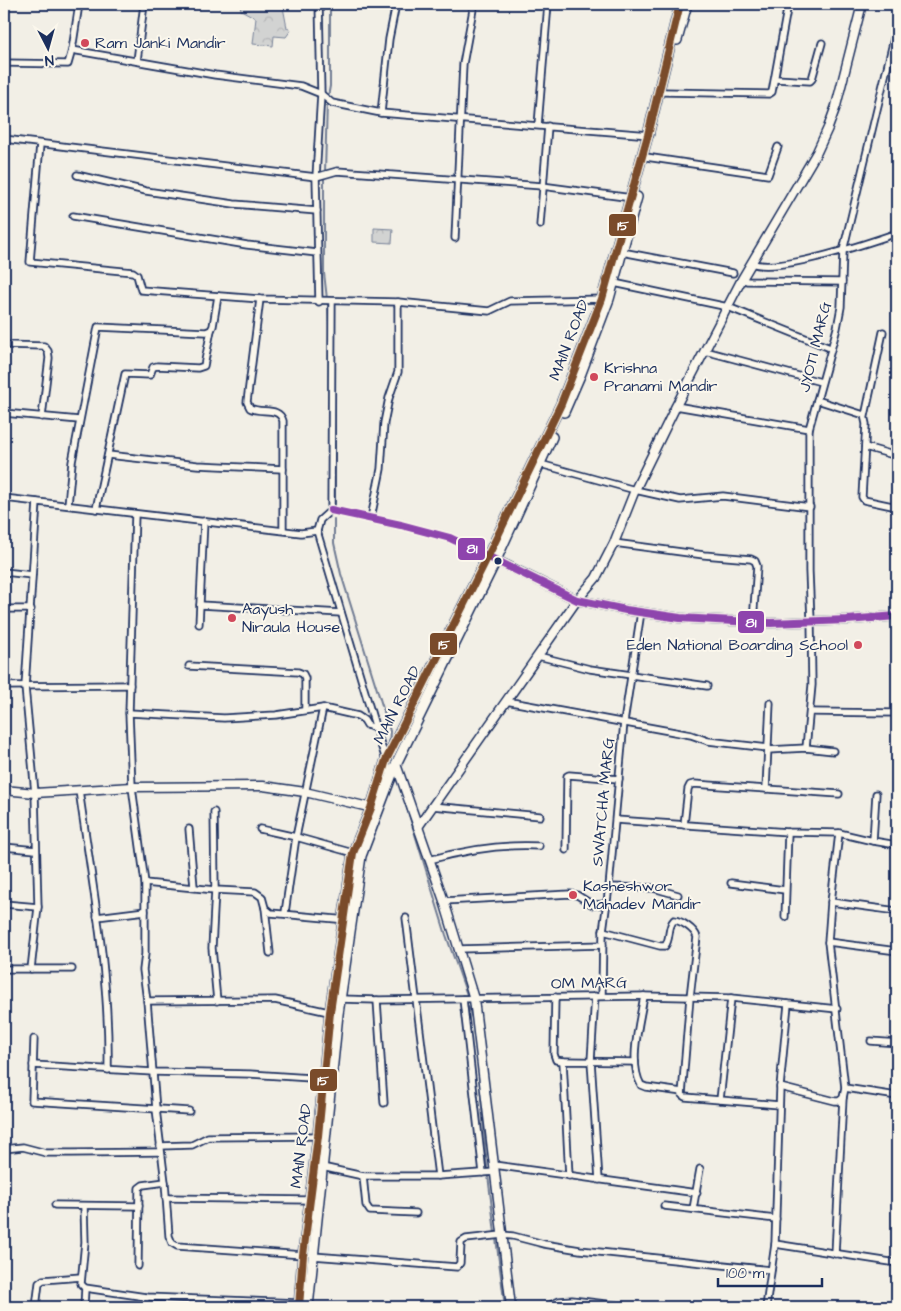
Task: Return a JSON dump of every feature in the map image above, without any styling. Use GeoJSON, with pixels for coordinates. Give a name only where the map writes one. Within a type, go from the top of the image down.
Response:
{"type":"FeatureCollection","features":[{"type":"Feature","properties":{"kind":"main road","name":"MAIN ROAD"},"geometry":{"type":"LineString","coordinates":[[334,1013],[340,999],[353,853],[391,777],[492,558],[552,425],[605,299],[614,283],[633,198],[646,157],[680,4]]}},
{"type":"Feature","properties":{"kind":"main road","name":"MAIN ROAD"},"geometry":{"type":"LineString","coordinates":[[302,1306],[313,1256],[322,1167],[327,1079],[334,1013],[348,920],[361,856],[375,809],[386,760],[540,464],[581,373],[605,299],[688,4]]}},
{"type":"Feature","properties":{"kind":"main road","name":"MAIN ROAD"},"geometry":{"type":"LineString","coordinates":[[302,1306],[303,1255],[309,1200],[327,1079]]}},
{"type":"Feature","properties":{"kind":"street"},"geometry":{"type":"LineString","coordinates":[[4,63],[68,64],[80,4]]}},
{"type":"Feature","properties":{"kind":"street"},"geometry":{"type":"LineString","coordinates":[[137,60],[144,4]]}},
{"type":"Feature","properties":{"kind":"street"},"geometry":{"type":"LineString","coordinates":[[319,4],[321,94],[316,177],[319,302]]}},
{"type":"Feature","properties":{"kind":"street"},"geometry":{"type":"LineString","coordinates":[[381,112],[389,39],[396,4]]}},
{"type":"Feature","properties":{"kind":"street"},"geometry":{"type":"LineString","coordinates":[[454,238],[463,64],[474,4]]}},
{"type":"Feature","properties":{"kind":"street"},"geometry":{"type":"LineString","coordinates":[[538,125],[548,4]]}},
{"type":"Feature","properties":{"kind":"street"},"geometry":{"type":"LineString","coordinates":[[663,92],[768,94],[772,92],[776,79],[788,4]]}},
{"type":"Feature","properties":{"kind":"street"},"geometry":{"type":"LineString","coordinates":[[418,827],[577,600],[596,578],[614,543],[635,490],[676,406],[742,279],[817,152],[836,106],[862,4]]}},
{"type":"Feature","properties":{"kind":"street","name":"JYOTI MARG"},"geometry":{"type":"LineString","coordinates":[[806,748],[812,685],[809,571],[809,429],[841,306],[843,251],[897,26]]}},
{"type":"Feature","properties":{"kind":"street"},"geometry":{"type":"LineString","coordinates":[[776,79],[810,81],[822,43]]}},
{"type":"Feature","properties":{"kind":"street"},"geometry":{"type":"LineString","coordinates":[[72,50],[215,75],[301,86],[321,94],[332,103],[381,112],[650,135]]}},
{"type":"Feature","properties":{"kind":"street"},"geometry":{"type":"LineString","coordinates":[[540,226],[548,126]]}},
{"type":"Feature","properties":{"kind":"street"},"geometry":{"type":"LineString","coordinates":[[4,139],[316,177],[334,171],[542,186],[633,198]]}},
{"type":"Feature","properties":{"kind":"street"},"geometry":{"type":"LineString","coordinates":[[40,144],[30,262],[133,272],[137,275],[141,290],[260,299],[319,302],[398,302],[489,311],[510,301],[605,299]]}},
{"type":"Feature","properties":{"kind":"street"},"geometry":{"type":"LineString","coordinates":[[646,157],[768,174],[778,147]]}},
{"type":"Feature","properties":{"kind":"street"},"geometry":{"type":"LineString","coordinates":[[78,176],[146,191],[234,204],[317,212]]}},
{"type":"Feature","properties":{"kind":"street"},"geometry":{"type":"LineString","coordinates":[[73,216],[246,245],[317,254]]}},
{"type":"Feature","properties":{"kind":"street"},"geometry":{"type":"LineString","coordinates":[[751,264],[757,266],[790,262],[843,251],[897,233]]}},
{"type":"Feature","properties":{"kind":"street"},"geometry":{"type":"LineString","coordinates":[[622,252],[734,272]]}},
{"type":"Feature","properties":{"kind":"street"},"geometry":{"type":"LineString","coordinates":[[742,279],[842,282]]}},
{"type":"Feature","properties":{"kind":"street"},"geometry":{"type":"LineString","coordinates":[[614,283],[728,307],[830,348]]}},
{"type":"Feature","properties":{"kind":"street"},"geometry":{"type":"LineString","coordinates":[[96,509],[125,374],[150,374],[153,367],[157,366],[198,368],[204,366],[218,296]]}},
{"type":"Feature","properties":{"kind":"street"},"geometry":{"type":"LineString","coordinates":[[260,299],[247,402],[250,408],[278,412],[281,416],[283,530]]}},
{"type":"Feature","properties":{"kind":"street"},"geometry":{"type":"LineString","coordinates":[[332,302],[331,510],[320,520],[317,531],[391,777]]}},
{"type":"Feature","properties":{"kind":"street"},"geometry":{"type":"LineString","coordinates":[[371,518],[381,470],[384,422],[389,398],[398,372],[398,302]]}},
{"type":"Feature","properties":{"kind":"street"},"geometry":{"type":"LineString","coordinates":[[68,505],[72,462],[79,420],[98,327],[206,332],[211,330]]}},
{"type":"Feature","properties":{"kind":"street"},"geometry":{"type":"LineString","coordinates":[[883,332],[864,416],[866,424],[862,490],[863,499],[897,507]]}},
{"type":"Feature","properties":{"kind":"street"},"geometry":{"type":"LineString","coordinates":[[4,345],[44,346],[48,352],[49,358],[42,417]]}},
{"type":"Feature","properties":{"kind":"street"},"geometry":{"type":"LineString","coordinates":[[705,351],[821,382]]}},
{"type":"Feature","properties":{"kind":"street"},"geometry":{"type":"LineString","coordinates":[[817,400],[862,413],[864,416]]}},
{"type":"Feature","properties":{"kind":"street"},"geometry":{"type":"LineString","coordinates":[[676,406],[809,429]]}},
{"type":"Feature","properties":{"kind":"street"},"geometry":{"type":"LineString","coordinates":[[4,413],[79,420]]}},
{"type":"Feature","properties":{"kind":"street"},"geometry":{"type":"LineString","coordinates":[[865,447],[897,456]]}},
{"type":"Feature","properties":{"kind":"street"},"geometry":{"type":"LineString","coordinates":[[108,455],[196,465],[283,468]]}},
{"type":"Feature","properties":{"kind":"street"},"geometry":{"type":"LineString","coordinates":[[540,464],[635,490],[680,500],[723,496],[810,507]]}},
{"type":"Feature","properties":{"kind":"street"},"geometry":{"type":"LineString","coordinates":[[4,498],[301,533],[317,531]]}},
{"type":"Feature","properties":{"kind":"street"},"geometry":{"type":"LineString","coordinates":[[31,969],[38,907],[35,793],[25,687],[38,502]]}},
{"type":"Feature","properties":{"kind":"street"},"geometry":{"type":"LineString","coordinates":[[331,510],[450,538],[577,600],[641,612],[680,618],[771,623],[897,616]]}},
{"type":"Feature","properties":{"kind":"street"},"geometry":{"type":"LineString","coordinates":[[135,514],[129,713],[132,787],[145,883],[145,954],[142,970],[147,1001],[169,1236],[172,1243],[177,1246],[303,1255]]}},
{"type":"Feature","properties":{"kind":"street"},"geometry":{"type":"LineString","coordinates":[[199,624],[204,521]]}},
{"type":"Feature","properties":{"kind":"street"},"geometry":{"type":"LineString","coordinates":[[614,543],[755,561],[757,566],[752,622]]}},
{"type":"Feature","properties":{"kind":"street"},"geometry":{"type":"LineString","coordinates":[[4,572],[32,576]]}},
{"type":"Feature","properties":{"kind":"street"},"geometry":{"type":"LineString","coordinates":[[200,605],[341,613]]}},
{"type":"Feature","properties":{"kind":"street"},"geometry":{"type":"LineString","coordinates":[[4,609],[31,609]]}},
{"type":"Feature","properties":{"kind":"street","name":"SWATCHA MARG"},"geometry":{"type":"LineString","coordinates":[[599,1180],[591,1061],[603,931],[608,904],[624,722],[641,612]]}},
{"type":"Feature","properties":{"kind":"street"},"geometry":{"type":"LineString","coordinates":[[538,656],[590,669],[707,686]]}},
{"type":"Feature","properties":{"kind":"street"},"geometry":{"type":"LineString","coordinates":[[189,666],[298,672],[303,674],[305,678],[305,710]]}},
{"type":"Feature","properties":{"kind":"street"},"geometry":{"type":"LineString","coordinates":[[4,686],[130,685]]}},
{"type":"Feature","properties":{"kind":"street"},"geometry":{"type":"LineString","coordinates":[[506,701],[691,735],[708,741],[768,749],[806,748],[833,752]]}},
{"type":"Feature","properties":{"kind":"street"},"geometry":{"type":"LineString","coordinates":[[766,789],[770,703]]}},
{"type":"Feature","properties":{"kind":"street"},"geometry":{"type":"LineString","coordinates":[[129,713],[224,718],[276,715],[323,708],[358,716],[367,725],[376,729]]}},
{"type":"Feature","properties":{"kind":"street"},"geometry":{"type":"LineString","coordinates":[[285,914],[296,836],[323,708]]}},
{"type":"Feature","properties":{"kind":"street"},"geometry":{"type":"LineString","coordinates":[[810,712],[897,713]]}},
{"type":"Feature","properties":{"kind":"street"},"geometry":{"type":"LineString","coordinates":[[396,764],[444,901],[474,999],[490,1171]]}},
{"type":"Feature","properties":{"kind":"street"},"geometry":{"type":"LineString","coordinates":[[566,850],[567,776],[619,779]]}},
{"type":"Feature","properties":{"kind":"street"},"geometry":{"type":"LineString","coordinates":[[684,825],[688,789],[692,784],[839,794]]}},
{"type":"Feature","properties":{"kind":"street"},"geometry":{"type":"LineString","coordinates":[[4,790],[35,793],[132,787],[263,786],[305,792],[375,809]]}},
{"type":"Feature","properties":{"kind":"street"},"geometry":{"type":"LineString","coordinates":[[79,790],[97,917],[109,1043],[108,1070]]}},
{"type":"Feature","properties":{"kind":"street"},"geometry":{"type":"LineString","coordinates":[[873,841],[876,794]]}},
{"type":"Feature","properties":{"kind":"street"},"geometry":{"type":"LineString","coordinates":[[432,806],[540,816]]}},
{"type":"Feature","properties":{"kind":"street"},"geometry":{"type":"LineString","coordinates":[[214,812],[215,890],[212,948],[217,1001]]}},
{"type":"Feature","properties":{"kind":"street"},"geometry":{"type":"LineString","coordinates":[[616,820],[788,832],[838,833],[897,845]]}},
{"type":"Feature","properties":{"kind":"street"},"geometry":{"type":"LineString","coordinates":[[189,829],[194,887]]}},
{"type":"Feature","properties":{"kind":"street"},"geometry":{"type":"LineString","coordinates":[[260,829],[296,836],[353,853]]}},
{"type":"Feature","properties":{"kind":"street"},"geometry":{"type":"LineString","coordinates":[[784,917],[788,832]]}},
{"type":"Feature","properties":{"kind":"street"},"geometry":{"type":"LineString","coordinates":[[835,1254],[845,1088],[828,942],[838,833]]}},
{"type":"Feature","properties":{"kind":"street"},"geometry":{"type":"LineString","coordinates":[[429,860],[457,852],[516,846],[539,846]]}},
{"type":"Feature","properties":{"kind":"street"},"geometry":{"type":"LineString","coordinates":[[4,847],[36,850]]}},
{"type":"Feature","properties":{"kind":"street"},"geometry":{"type":"LineString","coordinates":[[145,883],[255,892],[262,897],[265,908],[270,953]]}},
{"type":"Feature","properties":{"kind":"street"},"geometry":{"type":"LineString","coordinates":[[731,883],[786,890]]}},
{"type":"Feature","properties":{"kind":"street"},"geometry":{"type":"LineString","coordinates":[[609,887],[653,888],[678,895]]}},
{"type":"Feature","properties":{"kind":"street"},"geometry":{"type":"LineString","coordinates":[[444,901],[570,894],[577,895],[593,905],[608,904]]}},
{"type":"Feature","properties":{"kind":"street"},"geometry":{"type":"LineString","coordinates":[[831,902],[897,911]]}},
{"type":"Feature","properties":{"kind":"street"},"geometry":{"type":"LineString","coordinates":[[4,904],[38,907]]}},
{"type":"Feature","properties":{"kind":"street"},"geometry":{"type":"LineString","coordinates":[[265,908],[271,913],[348,920]]}},
{"type":"Feature","properties":{"kind":"street"},"geometry":{"type":"LineString","coordinates":[[97,917],[145,911]]}},
{"type":"Feature","properties":{"kind":"street"},"geometry":{"type":"LineString","coordinates":[[406,918],[438,1176]]}},
{"type":"Feature","properties":{"kind":"street"},"geometry":{"type":"LineString","coordinates":[[603,931],[660,946],[665,946],[668,943],[671,923],[674,920],[678,920],[695,932],[697,937],[682,1092],[685,1097],[779,1105]]}},
{"type":"Feature","properties":{"kind":"street"},"geometry":{"type":"LineString","coordinates":[[828,942],[897,951]]}},
{"type":"Feature","properties":{"kind":"street"},"geometry":{"type":"LineString","coordinates":[[458,949],[603,945]]}},
{"type":"Feature","properties":{"kind":"street"},"geometry":{"type":"LineString","coordinates":[[4,970],[72,969]]}},
{"type":"Feature","properties":{"kind":"street"},"geometry":{"type":"LineString","coordinates":[[644,996],[635,1056],[641,1086],[682,1092]]}},
{"type":"Feature","properties":{"kind":"street","name":"OM MARG"},"geometry":{"type":"LineString","coordinates":[[340,999],[644,996],[731,998],[837,1008]]}},
{"type":"Feature","properties":{"kind":"street"},"geometry":{"type":"LineString","coordinates":[[555,997],[554,1054],[556,1060],[636,1062]]}},
{"type":"Feature","properties":{"kind":"street"},"geometry":{"type":"LineString","coordinates":[[720,1100],[731,998]]}},
{"type":"Feature","properties":{"kind":"street"},"geometry":{"type":"LineString","coordinates":[[463,999],[502,1235],[511,1307]]}},
{"type":"Feature","properties":{"kind":"street"},"geometry":{"type":"LineString","coordinates":[[147,1001],[275,1000],[334,1013]]}},
{"type":"Feature","properties":{"kind":"street"},"geometry":{"type":"LineString","coordinates":[[378,1000],[384,1103]]}},
{"type":"Feature","properties":{"kind":"street"},"geometry":{"type":"LineString","coordinates":[[766,1307],[776,1244],[779,1105],[788,1004]]}},
{"type":"Feature","properties":{"kind":"street"},"geometry":{"type":"LineString","coordinates":[[34,1039],[32,1101],[189,1111]]}},
{"type":"Feature","properties":{"kind":"street"},"geometry":{"type":"LineString","coordinates":[[871,1041],[897,1043]]}},
{"type":"Feature","properties":{"kind":"street"},"geometry":{"type":"LineString","coordinates":[[563,1061],[569,1176]]}},
{"type":"Feature","properties":{"kind":"street"},"geometry":{"type":"LineString","coordinates":[[33,1065],[327,1079]]}},
{"type":"Feature","properties":{"kind":"street"},"geometry":{"type":"LineString","coordinates":[[780,1086],[835,1101],[840,1101],[843,1098]]}},
{"type":"Feature","properties":{"kind":"street"},"geometry":{"type":"LineString","coordinates":[[845,1088],[897,1096]]}},
{"type":"Feature","properties":{"kind":"street"},"geometry":{"type":"LineString","coordinates":[[4,1149],[23,1147],[46,1153],[72,1154],[195,1145],[208,1137],[318,1136]]}},
{"type":"Feature","properties":{"kind":"street"},"geometry":{"type":"LineString","coordinates":[[322,1167],[363,1176],[438,1176],[490,1171],[569,1176],[697,1193]]}},
{"type":"Feature","properties":{"kind":"street"},"geometry":{"type":"LineString","coordinates":[[693,1209],[700,1169]]}},
{"type":"Feature","properties":{"kind":"street"},"geometry":{"type":"LineString","coordinates":[[363,1176],[366,1205],[370,1212],[416,1213]]}},
{"type":"Feature","properties":{"kind":"street"},"geometry":{"type":"LineString","coordinates":[[138,1266],[139,1188],[165,1182]]}},
{"type":"Feature","properties":{"kind":"street"},"geometry":{"type":"LineString","coordinates":[[166,1198],[309,1200]]}},
{"type":"Feature","properties":{"kind":"street"},"geometry":{"type":"LineString","coordinates":[[55,1204],[139,1206]]}},
{"type":"Feature","properties":{"kind":"street"},"geometry":{"type":"LineString","coordinates":[[84,1206],[85,1242],[81,1284],[85,1288],[146,1297],[302,1306]]}},
{"type":"Feature","properties":{"kind":"street"},"geometry":{"type":"LineString","coordinates":[[664,1206],[776,1219]]}},
{"type":"Feature","properties":{"kind":"street"},"geometry":{"type":"LineString","coordinates":[[313,1256],[457,1267],[460,1263],[462,1242],[466,1239],[502,1235],[580,1250],[772,1270]]}},
{"type":"Feature","properties":{"kind":"street"},"geometry":{"type":"LineString","coordinates":[[776,1244],[897,1263]]}},
{"type":"Feature","properties":{"kind":"street"},"geometry":{"type":"LineString","coordinates":[[36,1307],[39,1283],[43,1280],[81,1277]]}},
{"type":"Feature","properties":{"kind":"street"},"geometry":{"type":"LineString","coordinates":[[84,1307],[85,1288]]}},
{"type":"Feature","properties":{"kind":"street"},"geometry":{"type":"LineString","coordinates":[[145,1307],[146,1297]]}},
{"type":"Feature","properties":{"kind":"street"},"geometry":{"type":"LineString","coordinates":[[546,1307],[559,1301],[572,1300],[631,1307]]}},
{"type":"Feature","properties":{"kind":"green space"},"geometry":{"type":"Polygon","coordinates":[[[240,4],[291,4],[283,7],[287,28],[291,30],[286,37],[274,36],[273,46],[253,44],[256,18],[241,10],[240,4]]]}},
{"type":"Feature","properties":{"kind":"green space"},"geometry":{"type":"Polygon","coordinates":[[[374,228],[393,229],[392,243],[374,242],[374,228]]]}},
{"type":"Feature","properties":{"kind":"waterway"},"geometry":{"type":"LineString","coordinates":[[328,97],[330,86],[330,4]]}},
{"type":"Feature","properties":{"kind":"waterway"},"geometry":{"type":"LineString","coordinates":[[325,172],[327,102]]}},
{"type":"Feature","properties":{"kind":"waterway"},"geometry":{"type":"LineString","coordinates":[[324,177],[324,273],[327,299]]}},
{"type":"Feature","properties":{"kind":"waterway"},"geometry":{"type":"LineString","coordinates":[[328,304],[329,326]]}},
{"type":"Feature","properties":{"kind":"waterway"},"geometry":{"type":"LineString","coordinates":[[335,339],[335,507]]}},
{"type":"Feature","properties":{"kind":"waterway"},"geometry":{"type":"LineString","coordinates":[[334,519],[334,543],[341,574],[390,731],[389,746]]}},
{"type":"Feature","properties":{"kind":"waterway"},"geometry":{"type":"LineString","coordinates":[[406,805],[446,935],[467,995]]}},
{"type":"Feature","properties":{"kind":"waterway"},"geometry":{"type":"LineString","coordinates":[[468,1006],[474,1024]]}},
{"type":"Feature","properties":{"kind":"waterway"},"geometry":{"type":"LineString","coordinates":[[478,1061],[495,1233]]}},
{"type":"Feature","properties":{"kind":"waterway"},"geometry":{"type":"LineString","coordinates":[[496,1238],[505,1307]]}},
{"type":"Feature","properties":{"kind":"transit line","name":"15"},"geometry":{"type":"LineString","coordinates":[[299,1307],[330,1012],[353,853],[371,808],[386,760],[488,556],[561,404],[602,299],[648,135],[680,4]]}},
{"type":"Feature","properties":{"kind":"transit line","name":"81"},"geometry":{"type":"LineString","coordinates":[[331,510],[450,538],[577,600],[626,610],[680,618],[771,623],[897,616]]}},
{"type":"Feature","properties":{"kind":"place","name":"Ram Janki Mandir"},"geometry":{"type":"Point","coordinates":[85,43]}},
{"type":"Feature","properties":{"kind":"place","name":"Krishna Pranami Mandir"},"geometry":{"type":"Point","coordinates":[594,377]}},
{"type":"Feature","properties":{"kind":"place","name":"Aayush Niraula House"},"geometry":{"type":"Point","coordinates":[232,618]}},
{"type":"Feature","properties":{"kind":"place","name":"Eden National Boarding School"},"geometry":{"type":"Point","coordinates":[858,645]}},
{"type":"Feature","properties":{"kind":"place","name":"Kasheshwor Mahadev Mandir"},"geometry":{"type":"Point","coordinates":[573,895]}}]}
